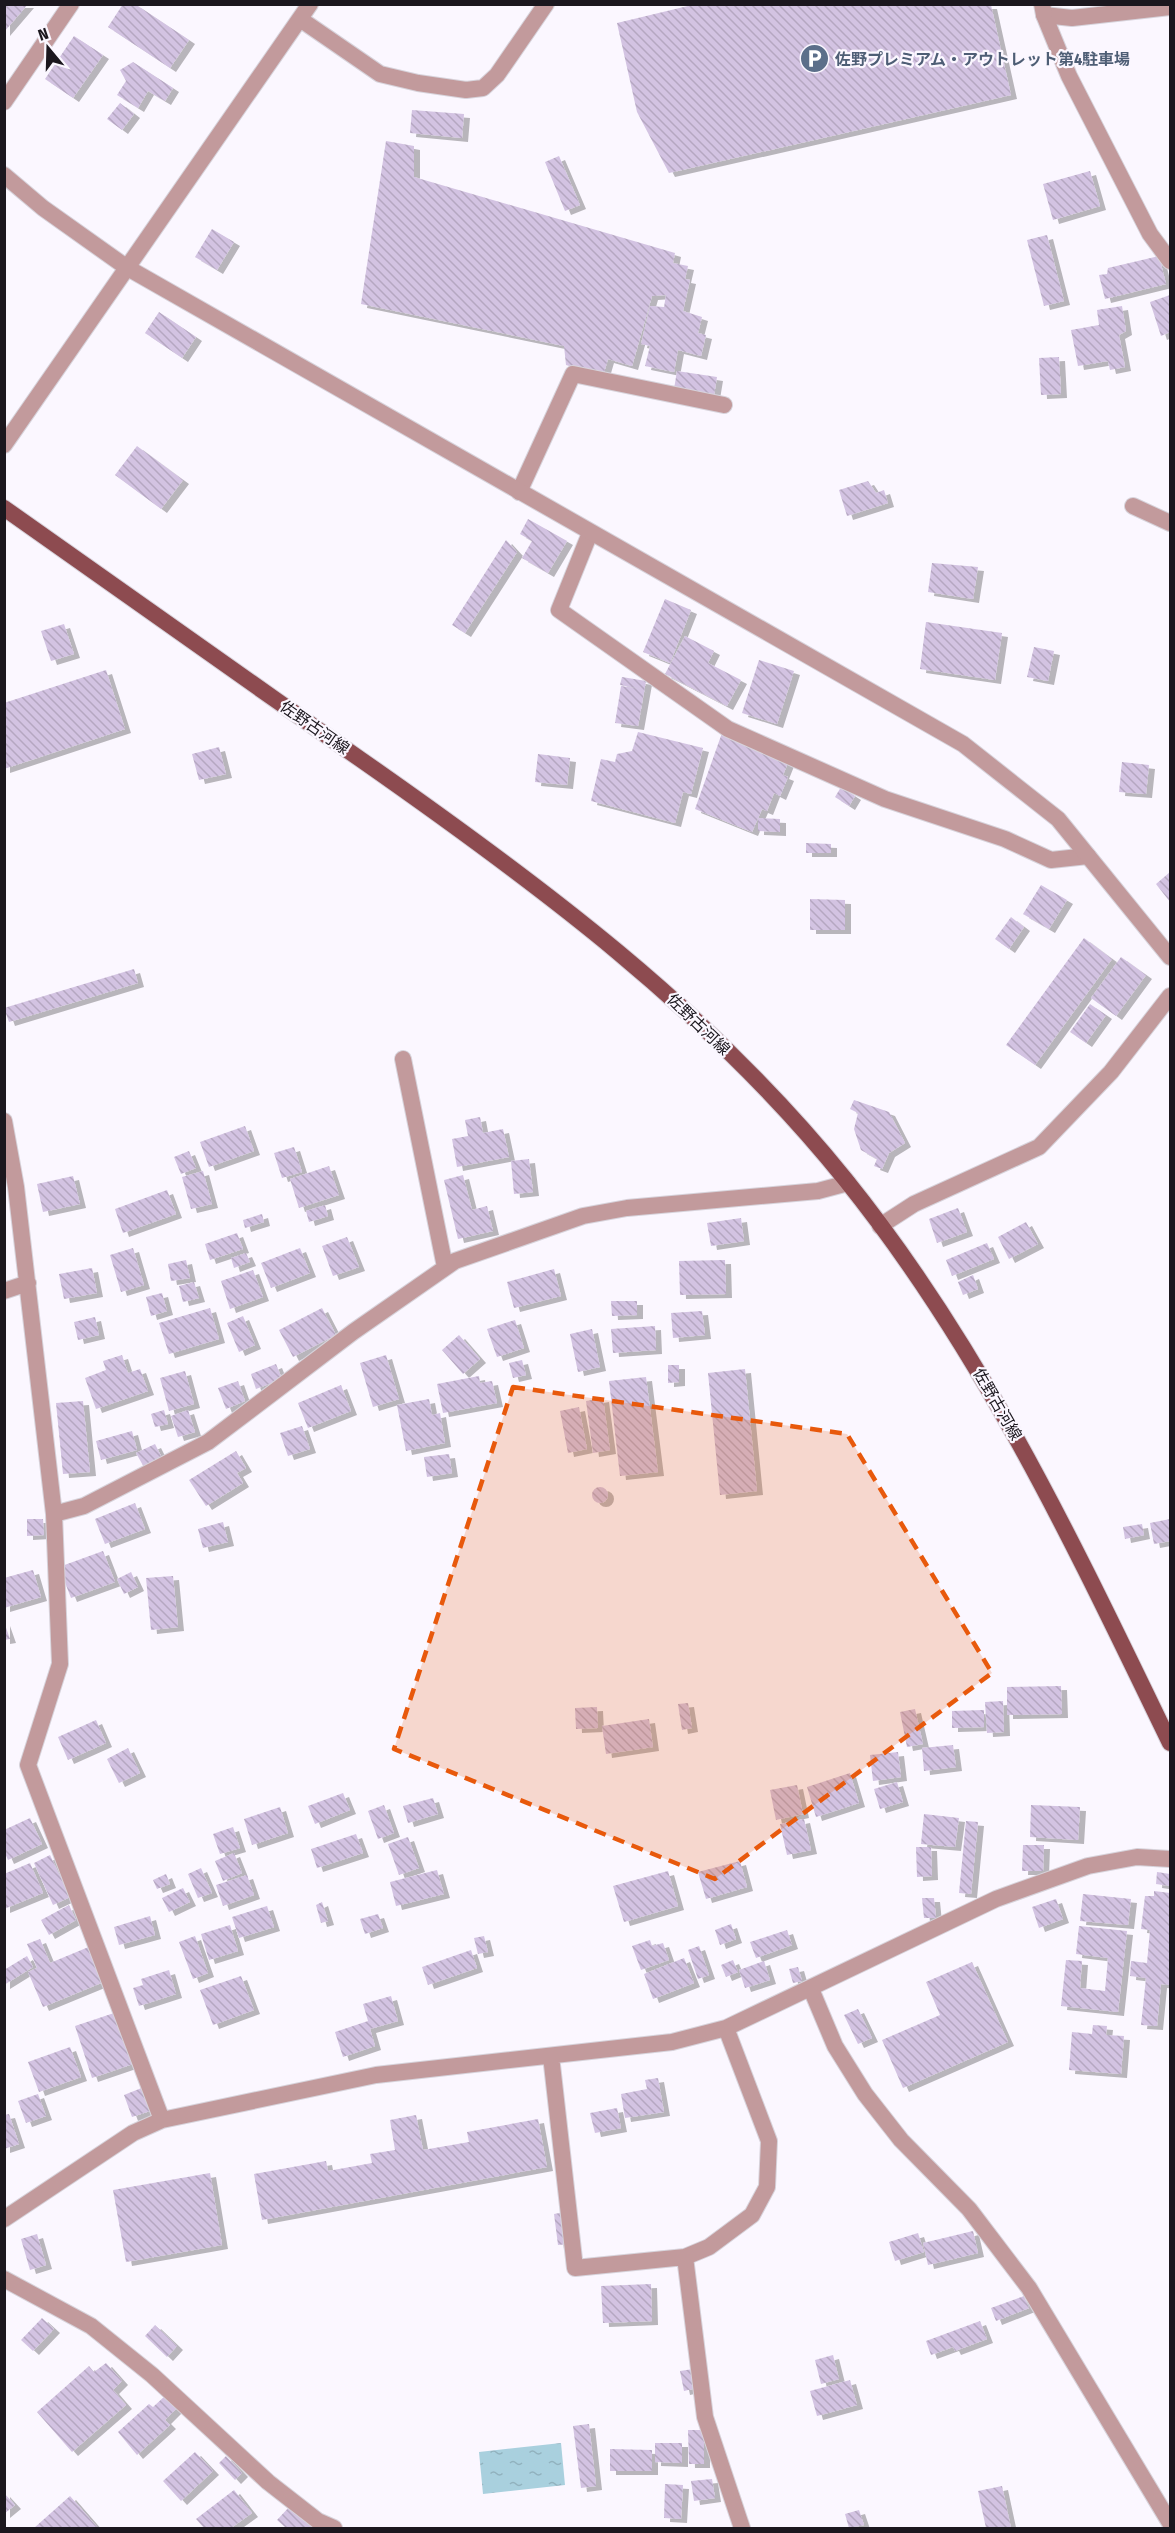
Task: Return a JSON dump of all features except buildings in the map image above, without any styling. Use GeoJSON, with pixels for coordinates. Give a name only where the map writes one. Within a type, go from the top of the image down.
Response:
{"type":"FeatureCollection","features":[{"type":"Feature","properties":{"kind":"main road","name":"佐野古河線"},"geometry":{"type":"LineString","coordinates":[[4,508],[435,811],[604,939],[726,1049],[814,1141],[848,1183],[946,1317],[994,1395],[1038,1473],[1170,1743]]}},
{"type":"Feature","properties":{"kind":"street"},"geometry":{"type":"LineString","coordinates":[[4,102],[71,4]]}},
{"type":"Feature","properties":{"kind":"street"},"geometry":{"type":"LineString","coordinates":[[4,445],[310,4]]}},
{"type":"Feature","properties":{"kind":"street"},"geometry":{"type":"LineString","coordinates":[[300,19],[380,74],[418,83],[466,90],[483,88],[497,75],[546,4]]}},
{"type":"Feature","properties":{"kind":"street"},"geometry":{"type":"LineString","coordinates":[[1043,10],[1072,18],[1170,7]]}},
{"type":"Feature","properties":{"kind":"street"},"geometry":{"type":"LineString","coordinates":[[1043,10],[1069,76],[1150,234],[1170,261]]}},
{"type":"Feature","properties":{"kind":"street"},"geometry":{"type":"LineString","coordinates":[[4,175],[43,208],[126,267],[963,744],[1058,819],[1170,957]]}},
{"type":"Feature","properties":{"kind":"street"},"geometry":{"type":"LineString","coordinates":[[519,492],[573,374],[724,405]]}},
{"type":"Feature","properties":{"kind":"street"},"geometry":{"type":"LineString","coordinates":[[1133,507],[1170,523]]}},
{"type":"Feature","properties":{"kind":"street"},"geometry":{"type":"LineString","coordinates":[[590,533],[559,610],[728,729],[885,800],[1005,839],[1051,860],[1088,856]]}},
{"type":"Feature","properties":{"kind":"street"},"geometry":{"type":"LineString","coordinates":[[880,1226],[914,1204],[1039,1147],[1111,1072],[1170,996]]}},
{"type":"Feature","properties":{"kind":"street"},"geometry":{"type":"LineString","coordinates":[[403,1059],[445,1267]]}},
{"type":"Feature","properties":{"kind":"street"},"geometry":{"type":"LineString","coordinates":[[4,1121],[28,1283],[54,1514],[60,1664],[28,1765],[162,2120]]}},
{"type":"Feature","properties":{"kind":"street"},"geometry":{"type":"LineString","coordinates":[[54,1514],[84,1506],[208,1442],[353,1332],[455,1261],[583,1216],[627,1208],[818,1191],[848,1183]]}},
{"type":"Feature","properties":{"kind":"street"},"geometry":{"type":"LineString","coordinates":[[4,1291],[28,1283]]}},
{"type":"Feature","properties":{"kind":"street"},"geometry":{"type":"LineString","coordinates":[[4,2219],[133,2133],[162,2120],[376,2075],[672,2042],[726,2028],[996,1899],[1040,1882],[1088,1866],[1137,1857],[1170,1859]]}},
{"type":"Feature","properties":{"kind":"street"},"geometry":{"type":"LineString","coordinates":[[811,1989],[835,2046],[865,2094],[901,2140],[969,2209],[1029,2288],[1170,2523]]}},
{"type":"Feature","properties":{"kind":"street"},"geometry":{"type":"LineString","coordinates":[[551,2056],[575,2268],[685,2257],[709,2247],[752,2215],[767,2187],[769,2141],[726,2028]]}},
{"type":"Feature","properties":{"kind":"street"},"geometry":{"type":"LineString","coordinates":[[685,2257],[705,2417],[742,2529]]}},
{"type":"Feature","properties":{"kind":"street"},"geometry":{"type":"LineString","coordinates":[[4,2279],[91,2326],[153,2375],[268,2482],[318,2521],[334,2529]]}},
{"type":"Feature","properties":{"kind":"highlighted area"},"geometry":{"type":"Polygon","coordinates":[[[513,1387],[847,1434],[992,1673],[715,1879],[394,1749],[513,1387]]]}},
{"type":"Feature","properties":{"kind":"water"},"geometry":{"type":"Polygon","coordinates":[[[561,2443],[565,2485],[483,2494],[479,2452],[561,2443]]]}},
{"type":"Feature","properties":{"kind":"place","name":"佐野プレミアム・アウトレット第4駐車場"},"geometry":{"type":"Point","coordinates":[814,59]}}]}
